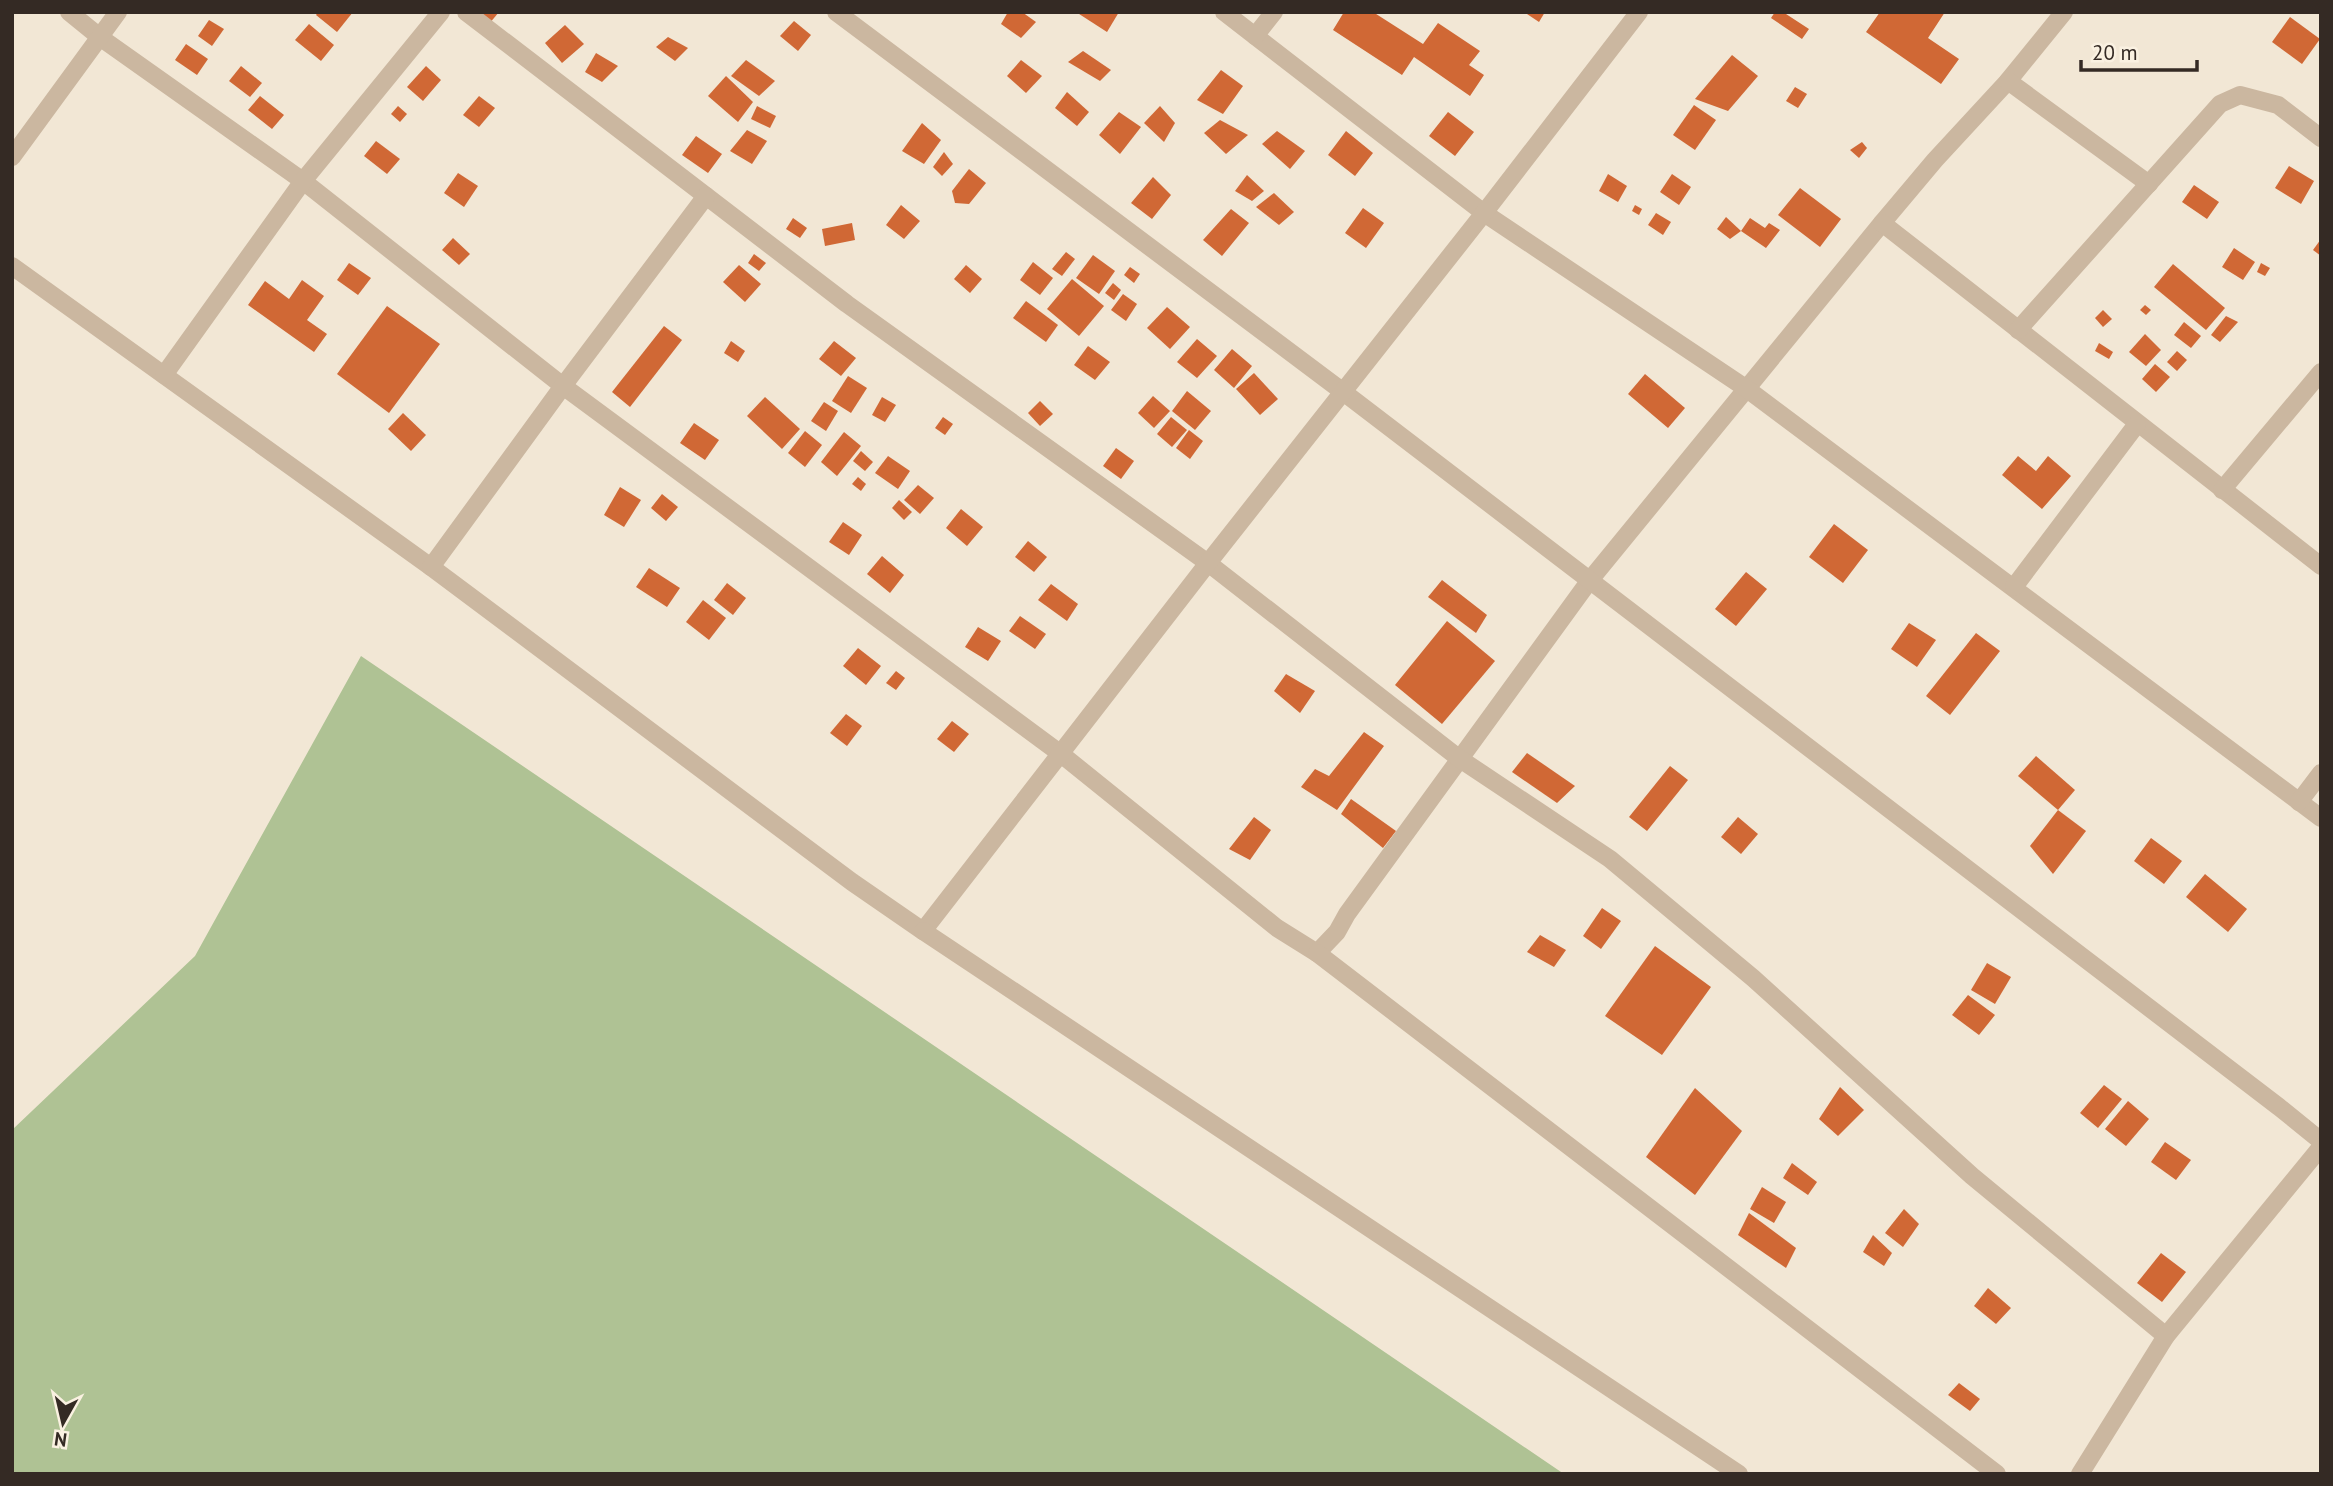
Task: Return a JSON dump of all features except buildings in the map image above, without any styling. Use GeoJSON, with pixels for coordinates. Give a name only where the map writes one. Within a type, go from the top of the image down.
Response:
{"type":"FeatureCollection","features":[{"type":"Feature","properties":{"kind":"street"},"geometry":{"type":"LineString","coordinates":[[69,12],[303,181],[563,386],[1060,754],[1277,928],[1317,953],[1997,1474]]}},
{"type":"Feature","properties":{"kind":"street"},"geometry":{"type":"LineString","coordinates":[[12,158],[118,12]]}},
{"type":"Feature","properties":{"kind":"street"},"geometry":{"type":"LineString","coordinates":[[164,375],[303,181],[441,12]]}},
{"type":"Feature","properties":{"kind":"street"},"geometry":{"type":"LineString","coordinates":[[467,12],[858,312],[1208,563],[1460,759],[1610,859],[1753,978],[1972,1176],[2166,1336]]}},
{"type":"Feature","properties":{"kind":"street"},"geometry":{"type":"LineString","coordinates":[[836,12],[1342,391],[2321,1140]]}},
{"type":"Feature","properties":{"kind":"street"},"geometry":{"type":"LineString","coordinates":[[1224,12],[1485,213],[1747,389],[2321,818]]}},
{"type":"Feature","properties":{"kind":"street"},"geometry":{"type":"LineString","coordinates":[[1255,36],[1274,12]]}},
{"type":"Feature","properties":{"kind":"street"},"geometry":{"type":"LineString","coordinates":[[923,931],[1639,12]]}},
{"type":"Feature","properties":{"kind":"street"},"geometry":{"type":"LineString","coordinates":[[1317,953],[1337,932],[1347,914],[1590,580],[1882,223],[1935,160],[2008,81],[2064,12]]}},
{"type":"Feature","properties":{"kind":"street"},"geometry":{"type":"LineString","coordinates":[[2008,81],[2149,184]]}},
{"type":"Feature","properties":{"kind":"street"},"geometry":{"type":"LineString","coordinates":[[2018,330],[2220,104],[2240,95],[2278,105],[2321,138]]}},
{"type":"Feature","properties":{"kind":"street"},"geometry":{"type":"LineString","coordinates":[[431,567],[706,196]]}},
{"type":"Feature","properties":{"kind":"street"},"geometry":{"type":"LineString","coordinates":[[1882,223],[2321,566]]}},
{"type":"Feature","properties":{"kind":"street"},"geometry":{"type":"LineString","coordinates":[[12,266],[431,567],[841,873],[923,931],[1739,1474]]}},
{"type":"Feature","properties":{"kind":"street"},"geometry":{"type":"LineString","coordinates":[[2222,490],[2321,372]]}},
{"type":"Feature","properties":{"kind":"street"},"geometry":{"type":"LineString","coordinates":[[2014,587],[2137,424]]}},
{"type":"Feature","properties":{"kind":"street"},"geometry":{"type":"LineString","coordinates":[[2299,802],[2321,773]]}},
{"type":"Feature","properties":{"kind":"street"},"geometry":{"type":"LineString","coordinates":[[2080,1474],[2166,1336],[2321,1147]]}},
{"type":"Feature","properties":{"kind":"green space"},"geometry":{"type":"Polygon","coordinates":[[[361,656],[1564,1474],[12,1474],[12,1130],[195,956],[361,656]]]}}]}
